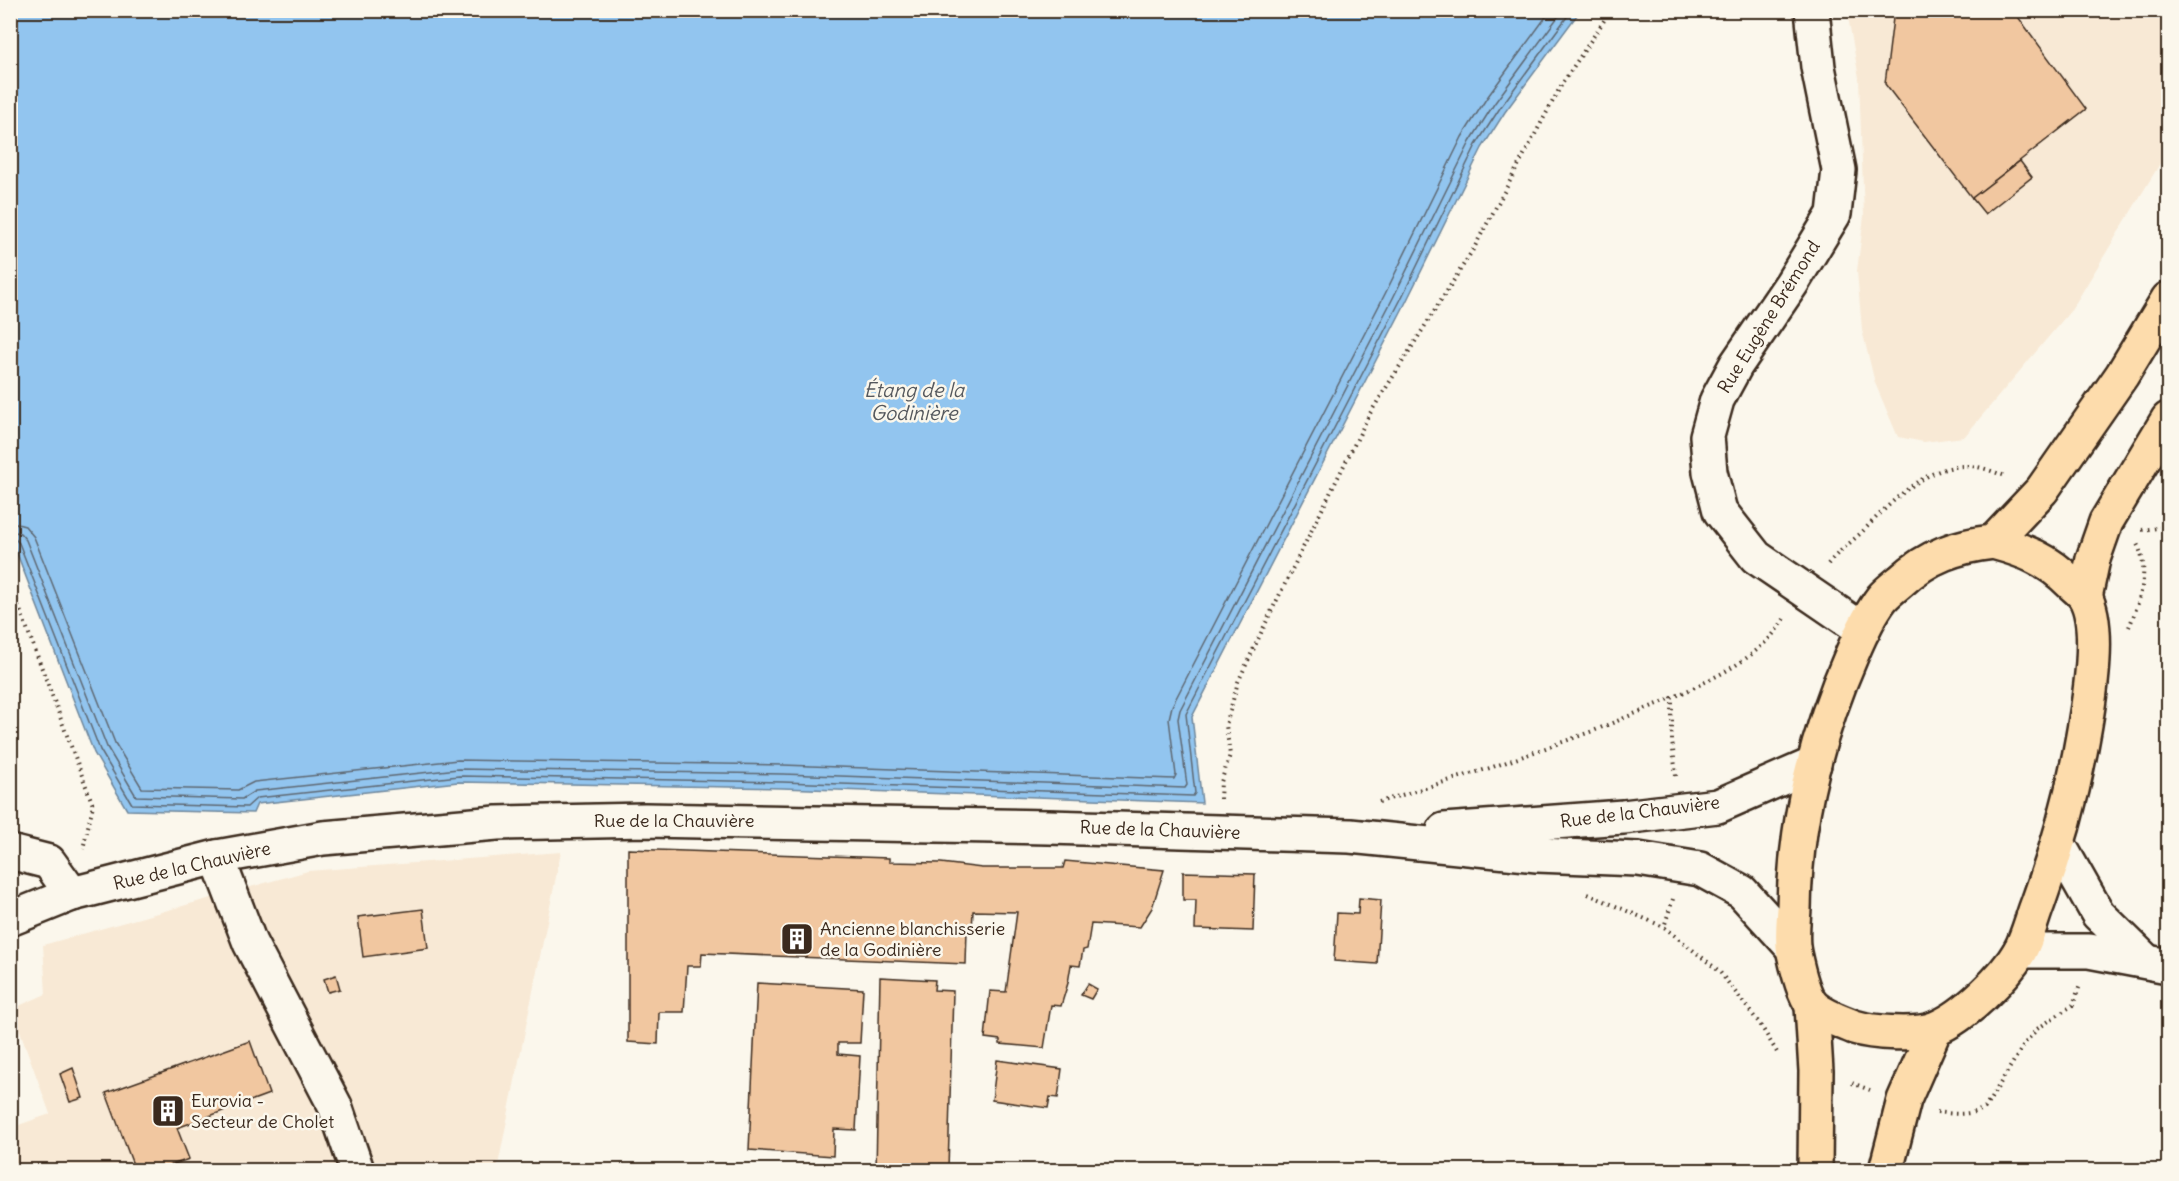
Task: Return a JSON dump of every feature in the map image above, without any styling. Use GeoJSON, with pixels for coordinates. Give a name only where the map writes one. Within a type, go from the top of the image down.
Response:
{"type":"FeatureCollection","features":[{"type":"Feature","properties":{"kind":"main road","name":"Rue Eugène Brémond"},"geometry":{"type":"LineString","coordinates":[[1812,10],[1818,67],[1839,170],[1834,214],[1792,283],[1736,365],[1717,400],[1707,436],[1710,472],[1720,511],[1756,557],[1863,630]]}},
{"type":"Feature","properties":{"kind":"main road"},"geometry":{"type":"LineString","coordinates":[[1993,542],[2042,490],[2122,375],[2169,299]]}},
{"type":"Feature","properties":{"kind":"main road"},"geometry":{"type":"LineString","coordinates":[[1812,1006],[1863,1030],[1881,1033],[1935,1029],[1966,1010],[1994,984],[2020,951],[2059,844],[2075,784],[2093,674],[2091,620],[2085,597],[2093,559],[2106,522],[2169,419]]}},
{"type":"Feature","properties":{"kind":"main road"},"geometry":{"type":"LineString","coordinates":[[1815,1170],[1816,1071],[1812,1006],[1801,979],[1793,948],[1798,852],[1814,764],[1840,681],[1863,630],[1883,597],[1917,566],[1938,555],[1966,545],[1993,542],[2021,550],[2043,560],[2064,576],[2085,597]]}},
{"type":"Feature","properties":{"kind":"main road","name":"Rue de la Chauvière"},"geometry":{"type":"LineString","coordinates":[[1350,836],[1524,825],[1677,812],[1718,806],[1814,764]]}},
{"type":"Feature","properties":{"kind":"main road","name":"Rue de la Chauvière"},"geometry":{"type":"LineString","coordinates":[[10,919],[72,894],[217,857],[323,838],[497,823],[645,820],[1350,836],[1537,855],[1638,859],[1700,868],[1742,892],[1793,948]]}},
{"type":"Feature","properties":{"kind":"main road"},"geometry":{"type":"LineString","coordinates":[[2059,844],[2098,914],[2157,963]]}},
{"type":"Feature","properties":{"kind":"main road"},"geometry":{"type":"LineString","coordinates":[[10,852],[49,862],[72,894]]}},
{"type":"Feature","properties":{"kind":"main road"},"geometry":{"type":"LineString","coordinates":[[217,857],[250,943],[335,1106],[357,1170]]}},
{"type":"Feature","properties":{"kind":"main road"},"geometry":{"type":"LineString","coordinates":[[2020,951],[2089,951],[2157,963]]}},
{"type":"Feature","properties":{"kind":"main road"},"geometry":{"type":"LineString","coordinates":[[1886,1170],[1904,1100],[1935,1029]]}},
{"type":"Feature","properties":{"kind":"path"},"geometry":{"type":"LineString","coordinates":[[1220,832],[1221,782],[1230,755],[1226,725],[1238,682],[1270,614],[1370,415],[1474,248],[1562,84],[1611,10]]}},
{"type":"Feature","properties":{"kind":"path"},"geometry":{"type":"LineString","coordinates":[[1372,803],[1490,768],[1593,731],[1672,698],[1754,655],[1779,629],[1803,590],[1832,560],[1898,497],[1914,484],[1939,471],[1966,466],[1983,468],[2042,490]]}},
{"type":"Feature","properties":{"kind":"path"},"geometry":{"type":"LineString","coordinates":[[2128,629],[2137,609],[2143,583],[2142,560],[2135,540]]}},
{"type":"Feature","properties":{"kind":"path"},"geometry":{"type":"LineString","coordinates":[[10,583],[93,805],[72,894]]}},
{"type":"Feature","properties":{"kind":"path"},"geometry":{"type":"LineString","coordinates":[[1672,698],[1672,741],[1677,812]]}},
{"type":"Feature","properties":{"kind":"path"},"geometry":{"type":"LineString","coordinates":[[1682,865],[1664,927],[1719,971],[1760,1024],[1778,1053],[1792,1064],[1904,1100],[1933,1112],[1976,1113],[1985,1108],[2025,1043],[2037,1029],[2073,1005],[2089,951]]}},
{"type":"Feature","properties":{"kind":"shaded area"},"geometry":{"type":"Polygon","coordinates":[[[1847,11],[2168,11],[2167,152],[2072,309],[1964,437],[1924,442],[1898,437],[1875,383],[1862,330],[1857,271],[1864,216],[1859,78],[1847,11]]]}},
{"type":"Feature","properties":{"kind":"shaded area"},"geometry":{"type":"Polygon","coordinates":[[[561,852],[497,1170],[11,1170],[10,1128],[50,1114],[12,1009],[46,994],[43,945],[308,871],[561,852]]]}},
{"type":"Feature","properties":{"kind":"water","name":"Étang de la Godinière"},"geometry":{"type":"Polygon","coordinates":[[[11,10],[1580,11],[1505,112],[1482,148],[1405,304],[1192,717],[1202,803],[782,788],[458,782],[257,804],[253,813],[127,810],[94,753],[11,538],[11,10]]]}},
{"type":"Feature","properties":{"kind":"building"},"geometry":{"type":"Polygon","coordinates":[[[1894,10],[2013,10],[2086,109],[1972,198],[1885,84],[1894,10]]]}},
{"type":"Feature","properties":{"kind":"building"},"geometry":{"type":"Polygon","coordinates":[[[2020,161],[2032,177],[1985,214],[1972,198],[2020,161]]]}},
{"type":"Feature","properties":{"kind":"building","name":"Ancienne blanchisserie de la Godinière"},"geometry":{"type":"Polygon","coordinates":[[[628,849],[889,858],[889,862],[941,863],[982,868],[1063,868],[1065,861],[1164,870],[1152,908],[1140,927],[1091,924],[1087,949],[1083,950],[1080,966],[1071,965],[1061,1006],[1051,1005],[1044,1048],[1000,1044],[1000,1040],[985,1038],[990,991],[1006,992],[1017,912],[973,911],[972,930],[967,929],[966,964],[702,953],[701,966],[687,966],[684,1012],[659,1012],[658,1044],[628,1042],[628,849]]]}},
{"type":"Feature","properties":{"kind":"building"},"geometry":{"type":"Polygon","coordinates":[[[1183,872],[1255,874],[1253,931],[1195,929],[1196,900],[1183,900],[1183,872]]]}},
{"type":"Feature","properties":{"kind":"building"},"geometry":{"type":"Polygon","coordinates":[[[1359,898],[1381,900],[1377,964],[1334,961],[1337,913],[1358,914],[1359,898]]]}},
{"type":"Feature","properties":{"kind":"building"},"geometry":{"type":"Polygon","coordinates":[[[423,909],[428,948],[363,957],[358,917],[423,909]]]}},
{"type":"Feature","properties":{"kind":"building"},"geometry":{"type":"Polygon","coordinates":[[[336,975],[340,989],[328,992],[324,979],[336,975]]]}},
{"type":"Feature","properties":{"kind":"building"},"geometry":{"type":"Polygon","coordinates":[[[880,977],[935,980],[934,990],[953,991],[948,1170],[876,1170],[880,977]]]}},
{"type":"Feature","properties":{"kind":"building"},"geometry":{"type":"Polygon","coordinates":[[[757,983],[863,989],[860,1043],[838,1043],[838,1054],[860,1056],[856,1130],[834,1129],[833,1156],[749,1150],[757,983]]]}},
{"type":"Feature","properties":{"kind":"building"},"geometry":{"type":"Polygon","coordinates":[[[1088,984],[1097,989],[1091,999],[1081,995],[1088,984]]]}},
{"type":"Feature","properties":{"kind":"building","name":"Eurovia - Secteur de Cholet"},"geometry":{"type":"Polygon","coordinates":[[[250,1041],[269,1094],[177,1128],[189,1159],[157,1170],[135,1170],[106,1093],[250,1041]]]}},
{"type":"Feature","properties":{"kind":"building"},"geometry":{"type":"Polygon","coordinates":[[[997,1060],[1062,1069],[1058,1098],[1050,1097],[1048,1108],[992,1100],[997,1060]]]}},
{"type":"Feature","properties":{"kind":"building"},"geometry":{"type":"Polygon","coordinates":[[[73,1068],[83,1098],[70,1102],[60,1074],[73,1068]]]}},
{"type":"Feature","properties":{"kind":"place","name":"Ancienne blanchisserie de la Godinière"},"geometry":{"type":"Point","coordinates":[797,939]}},
{"type":"Feature","properties":{"kind":"place","name":"Eurovia - Secteur de Cholet"},"geometry":{"type":"Point","coordinates":[168,1111]}}]}
